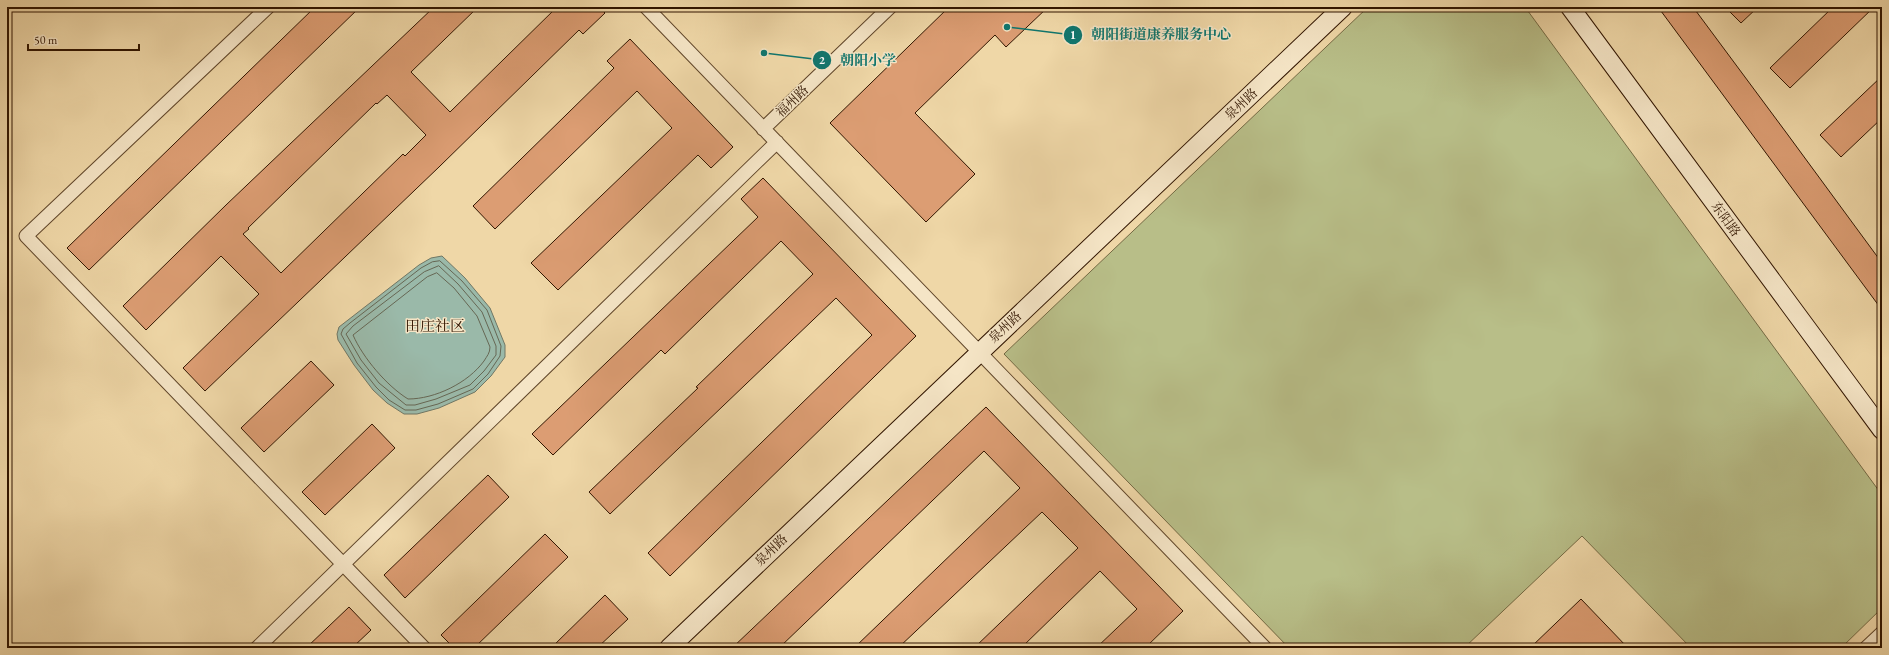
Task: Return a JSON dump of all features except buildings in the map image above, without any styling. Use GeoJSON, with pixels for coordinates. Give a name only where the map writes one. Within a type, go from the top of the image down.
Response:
{"type":"FeatureCollection","features":[{"type":"Feature","properties":{"kind":"street"},"geometry":{"type":"LineString","coordinates":[[268,7],[26,236],[424,648]]}},
{"type":"Feature","properties":{"kind":"street"},"geometry":{"type":"LineString","coordinates":[[646,7],[1265,648]]}},
{"type":"Feature","properties":{"kind":"street","name":"福州路"},"geometry":{"type":"LineString","coordinates":[[763,129],[890,7]]}},
{"type":"Feature","properties":{"kind":"street","name":"泉州路"},"geometry":{"type":"LineString","coordinates":[[669,648],[1343,7]]}},
{"type":"Feature","properties":{"kind":"street","name":"东阳路"},"geometry":{"type":"LineString","coordinates":[[1570,7],[1882,430]]}},
{"type":"Feature","properties":{"kind":"street"},"geometry":{"type":"LineString","coordinates":[[257,648],[776,142]]}},
{"type":"Feature","properties":{"kind":"street"},"geometry":{"type":"LineString","coordinates":[[1866,648],[1882,633]]}},
{"type":"Feature","properties":{"kind":"green space"},"geometry":{"type":"Polygon","coordinates":[[[1368,7],[1525,7],[1882,495],[1882,608],[1841,648],[1691,648],[1582,536],[1464,648],[1289,648],[1004,354],[1368,7]]]}},
{"type":"Feature","properties":{"kind":"water"},"geometry":{"type":"Polygon","coordinates":[[[442,256],[465,278],[490,308],[505,345],[505,357],[491,376],[475,392],[439,408],[417,414],[404,414],[387,403],[373,390],[354,365],[338,340],[337,334],[339,327],[419,265],[431,258],[442,256]]]}},
{"type":"Feature","properties":{"kind":"place","name":"朝阳街道康养服务中心"},"geometry":{"type":"Point","coordinates":[1007,27]}},
{"type":"Feature","properties":{"kind":"place","name":"朝阳小学"},"geometry":{"type":"Point","coordinates":[764,53]}},
{"type":"Feature","properties":{"kind":"district","name":"田庄社区"},"geometry":{"type":"Point","coordinates":[435,325]}}]}
